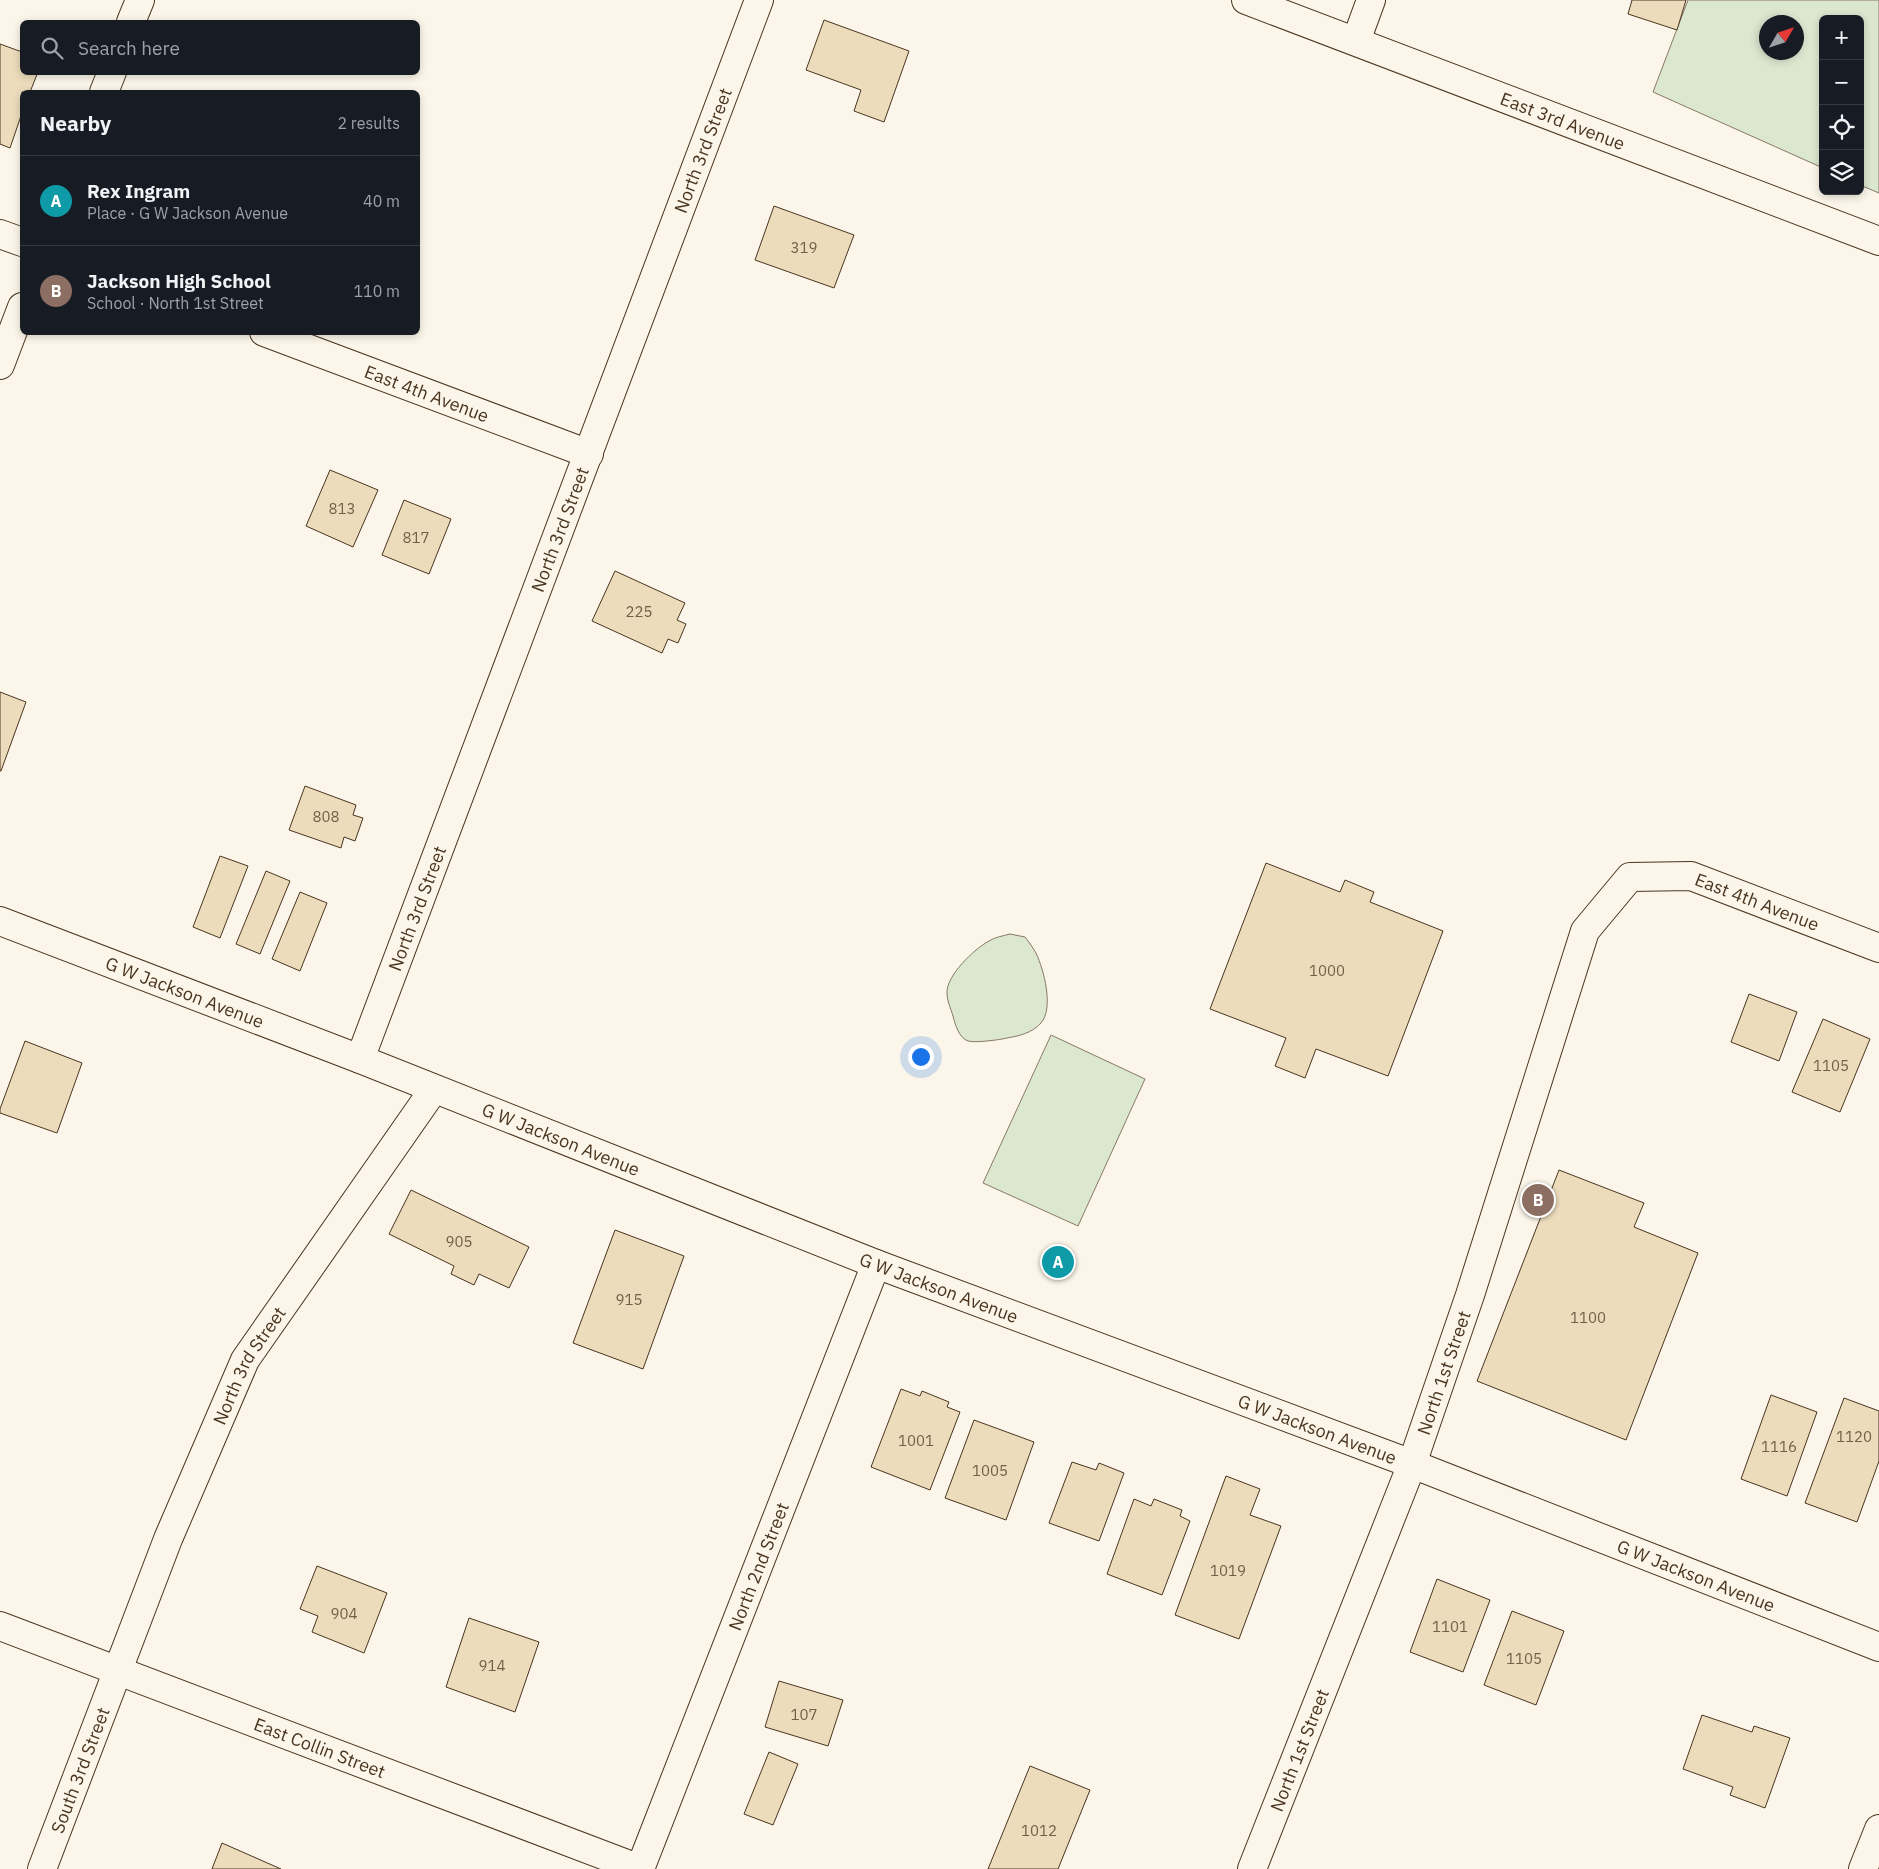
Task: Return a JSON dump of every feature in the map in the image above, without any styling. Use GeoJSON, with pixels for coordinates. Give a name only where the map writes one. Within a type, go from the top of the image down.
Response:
{"type":"FeatureCollection","features":[{"type":"Feature","properties":{"kind":"street"},"geometry":{"type":"LineString","coordinates":[[132,20],[140,0]]}},
{"type":"Feature","properties":{"kind":"street","name":"North 3rd Street"},"geometry":{"type":"LineString","coordinates":[[360,1059],[759,0]]}},
{"type":"Feature","properties":{"kind":"street","name":"East 3rd Avenue"},"geometry":{"type":"LineString","coordinates":[[1246,0],[1879,241]]}},
{"type":"Feature","properties":{"kind":"street"},"geometry":{"type":"LineString","coordinates":[[1356,41],[1371,0]]}},
{"type":"Feature","properties":{"kind":"street"},"geometry":{"type":"LineString","coordinates":[[105,90],[111,75]]}},
{"type":"Feature","properties":{"kind":"street"},"geometry":{"type":"LineString","coordinates":[[0,234],[20,241]]}},
{"type":"Feature","properties":{"kind":"street"},"geometry":{"type":"LineString","coordinates":[[0,365],[20,312]]}},
{"type":"Feature","properties":{"kind":"street","name":"East 4th Avenue"},"geometry":{"type":"LineString","coordinates":[[272,335],[589,454]]}},
{"type":"Feature","properties":{"kind":"street","name":"East 4th Avenue"},"geometry":{"type":"LineString","coordinates":[[1630,877],[1691,876],[1879,948]]}},
{"type":"Feature","properties":{"kind":"street","name":"North 1st Street"},"geometry":{"type":"LineString","coordinates":[[1252,1869],[1412,1464],[1470,1294],[1585,931],[1630,877]]}},
{"type":"Feature","properties":{"kind":"street","name":"G W Jackson Avenue"},"geometry":{"type":"LineString","coordinates":[[0,921],[360,1059],[876,1264],[1412,1464],[1879,1647]]}},
{"type":"Feature","properties":{"kind":"street","name":"North 3rd Street"},"geometry":{"type":"LineString","coordinates":[[117,1671],[168,1539],[245,1360],[434,1089]]}},
{"type":"Feature","properties":{"kind":"street","name":"North 2nd Street"},"geometry":{"type":"LineString","coordinates":[[640,1869],[876,1264]]}},
{"type":"Feature","properties":{"kind":"street","name":"East Collin Street"},"geometry":{"type":"LineString","coordinates":[[0,1626],[640,1869]]}},
{"type":"Feature","properties":{"kind":"street","name":"South 3rd Street"},"geometry":{"type":"LineString","coordinates":[[42,1869],[117,1671]]}},
{"type":"Feature","properties":{"kind":"street"},"geometry":{"type":"LineString","coordinates":[[1863,1869],[1879,1829]]}},
{"type":"Feature","properties":{"kind":"green space"},"geometry":{"type":"Polygon","coordinates":[[[1688,0],[1879,0],[1879,193],[1864,187],[1864,15],[1819,15],[1819,166],[1653,92],[1688,0]]]}},
{"type":"Feature","properties":{"kind":"green space"},"geometry":{"type":"Polygon","coordinates":[[[1010,934],[1025,937],[1036,953],[1045,979],[1047,1008],[1045,1016],[1041,1023],[1029,1032],[1021,1035],[1003,1039],[968,1041],[962,1037],[956,1027],[948,999],[948,986],[956,971],[976,950],[991,940],[1010,934]]]}},
{"type":"Feature","properties":{"kind":"green space"},"geometry":{"type":"Polygon","coordinates":[[[1051,1035],[1145,1079],[1078,1226],[983,1183],[1051,1035]]]}},
{"type":"Feature","properties":{"kind":"building"},"geometry":{"type":"Polygon","coordinates":[[[1632,0],[1686,0],[1677,30],[1628,14],[1632,0]]]}},
{"type":"Feature","properties":{"kind":"building"},"geometry":{"type":"Polygon","coordinates":[[[824,20],[909,51],[884,122],[854,111],[861,90],[806,70],[824,20]]]}},
{"type":"Feature","properties":{"kind":"building"},"geometry":{"type":"Polygon","coordinates":[[[0,44],[20,51],[20,75],[37,75],[31,90],[20,90],[20,119],[10,148],[0,144],[0,44]]]}},
{"type":"Feature","properties":{"kind":"building"},"geometry":{"type":"Polygon","coordinates":[[[774,206],[854,235],[834,288],[755,260],[774,206]]]}},
{"type":"Feature","properties":{"kind":"building"},"geometry":{"type":"Polygon","coordinates":[[[330,470],[378,490],[353,547],[306,526],[330,470]]]}},
{"type":"Feature","properties":{"kind":"building"},"geometry":{"type":"Polygon","coordinates":[[[404,500],[451,519],[429,574],[382,555],[404,500]]]}},
{"type":"Feature","properties":{"kind":"building"},"geometry":{"type":"Polygon","coordinates":[[[615,571],[685,603],[677,620],[686,624],[678,643],[668,639],[662,653],[592,621],[615,571]]]}},
{"type":"Feature","properties":{"kind":"building"},"geometry":{"type":"Polygon","coordinates":[[[0,692],[26,702],[1,771],[0,771],[0,692]]]}},
{"type":"Feature","properties":{"kind":"building"},"geometry":{"type":"Polygon","coordinates":[[[305,786],[356,805],[353,815],[363,818],[355,841],[344,837],[341,848],[289,830],[305,786]]]}},
{"type":"Feature","properties":{"kind":"building"},"geometry":{"type":"Polygon","coordinates":[[[220,856],[248,866],[220,938],[193,927],[220,856]]]}},
{"type":"Feature","properties":{"kind":"building"},"geometry":{"type":"Polygon","coordinates":[[[1266,863],[1340,892],[1345,880],[1374,892],[1370,902],[1443,931],[1388,1076],[1316,1049],[1305,1078],[1275,1066],[1286,1038],[1210,1009],[1266,863]]]}},
{"type":"Feature","properties":{"kind":"building"},"geometry":{"type":"Polygon","coordinates":[[[266,871],[290,881],[260,954],[236,944],[266,871]]]}},
{"type":"Feature","properties":{"kind":"building"},"geometry":{"type":"Polygon","coordinates":[[[300,892],[327,903],[300,971],[272,959],[300,892]]]}},
{"type":"Feature","properties":{"kind":"building"},"geometry":{"type":"Polygon","coordinates":[[[1749,994],[1797,1012],[1779,1061],[1731,1042],[1749,994]]]}},
{"type":"Feature","properties":{"kind":"building"},"geometry":{"type":"Polygon","coordinates":[[[1823,1019],[1870,1039],[1840,1112],[1792,1092],[1823,1019]]]}},
{"type":"Feature","properties":{"kind":"building"},"geometry":{"type":"Polygon","coordinates":[[[25,1041],[82,1063],[57,1133],[0,1113],[25,1041]]]}},
{"type":"Feature","properties":{"kind":"building"},"geometry":{"type":"Polygon","coordinates":[[[1559,1170],[1644,1203],[1634,1227],[1698,1253],[1626,1440],[1477,1381],[1559,1170]]]}},
{"type":"Feature","properties":{"kind":"building"},"geometry":{"type":"Polygon","coordinates":[[[411,1190],[529,1247],[509,1288],[479,1274],[474,1285],[451,1274],[454,1266],[389,1234],[411,1190]]]}},
{"type":"Feature","properties":{"kind":"building"},"geometry":{"type":"Polygon","coordinates":[[[615,1230],[684,1256],[643,1369],[573,1343],[615,1230]]]}},
{"type":"Feature","properties":{"kind":"building"},"geometry":{"type":"Polygon","coordinates":[[[901,1389],[920,1396],[922,1391],[949,1402],[947,1407],[960,1412],[930,1490],[871,1467],[901,1389]]]}},
{"type":"Feature","properties":{"kind":"building"},"geometry":{"type":"Polygon","coordinates":[[[1771,1395],[1817,1412],[1787,1496],[1741,1479],[1771,1395]]]}},
{"type":"Feature","properties":{"kind":"building"},"geometry":{"type":"Polygon","coordinates":[[[1844,1398],[1879,1411],[1879,1461],[1857,1522],[1805,1503],[1844,1398]]]}},
{"type":"Feature","properties":{"kind":"building"},"geometry":{"type":"Polygon","coordinates":[[[974,1420],[1034,1442],[1006,1520],[945,1498],[974,1420]]]}},
{"type":"Feature","properties":{"kind":"building"},"geometry":{"type":"Polygon","coordinates":[[[1072,1462],[1096,1470],[1099,1463],[1124,1473],[1099,1541],[1049,1523],[1072,1462]]]}},
{"type":"Feature","properties":{"kind":"building"},"geometry":{"type":"Polygon","coordinates":[[[1226,1476],[1260,1489],[1250,1515],[1281,1526],[1239,1639],[1175,1615],[1226,1476]]]}},
{"type":"Feature","properties":{"kind":"building"},"geometry":{"type":"Polygon","coordinates":[[[1134,1499],[1151,1506],[1154,1499],[1182,1510],[1180,1516],[1190,1521],[1162,1595],[1107,1574],[1134,1499]]]}},
{"type":"Feature","properties":{"kind":"building"},"geometry":{"type":"Polygon","coordinates":[[[317,1566],[387,1593],[364,1653],[312,1632],[318,1616],[300,1609],[317,1566]]]}},
{"type":"Feature","properties":{"kind":"building"},"geometry":{"type":"Polygon","coordinates":[[[1437,1579],[1490,1600],[1463,1672],[1410,1652],[1437,1579]]]}},
{"type":"Feature","properties":{"kind":"building"},"geometry":{"type":"Polygon","coordinates":[[[1512,1611],[1564,1631],[1536,1705],[1484,1685],[1512,1611]]]}},
{"type":"Feature","properties":{"kind":"building"},"geometry":{"type":"Polygon","coordinates":[[[469,1618],[539,1642],[515,1712],[446,1687],[469,1618]]]}},
{"type":"Feature","properties":{"kind":"building"},"geometry":{"type":"Polygon","coordinates":[[[779,1681],[843,1700],[828,1746],[765,1727],[779,1681]]]}},
{"type":"Feature","properties":{"kind":"building"},"geometry":{"type":"Polygon","coordinates":[[[1702,1715],[1752,1732],[1754,1726],[1790,1738],[1765,1808],[1730,1795],[1733,1787],[1683,1769],[1702,1715]]]}},
{"type":"Feature","properties":{"kind":"building"},"geometry":{"type":"Polygon","coordinates":[[[769,1752],[798,1764],[773,1825],[744,1814],[769,1752]]]}},
{"type":"Feature","properties":{"kind":"building"},"geometry":{"type":"Polygon","coordinates":[[[1030,1766],[1090,1790],[1058,1869],[988,1869],[1030,1766]]]}},
{"type":"Feature","properties":{"kind":"building"},"geometry":{"type":"Polygon","coordinates":[[[222,1843],[281,1869],[212,1869],[222,1843]]]}},
{"type":"Feature","properties":{"kind":"place","name":"Jackson High School"},"geometry":{"type":"Point","coordinates":[1538,1200]}},
{"type":"Feature","properties":{"kind":"place","name":"Rex Ingram"},"geometry":{"type":"Point","coordinates":[1058,1262]}}]}
